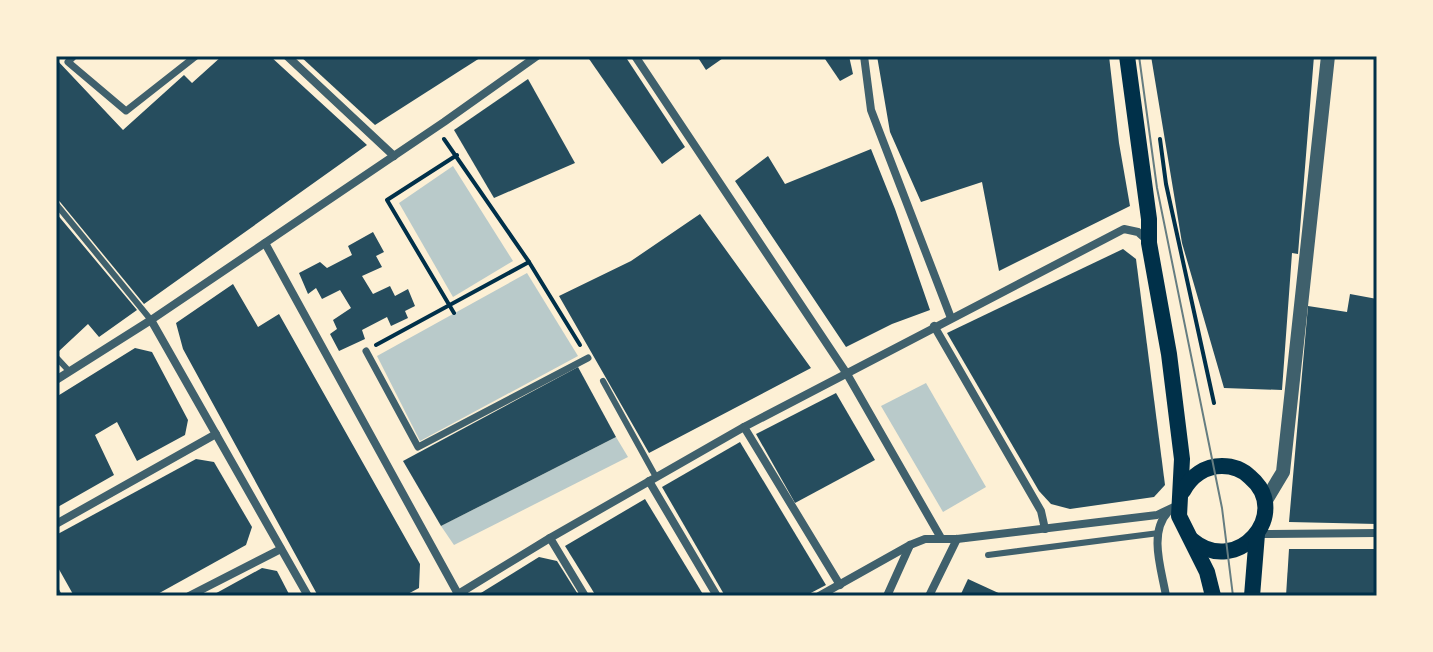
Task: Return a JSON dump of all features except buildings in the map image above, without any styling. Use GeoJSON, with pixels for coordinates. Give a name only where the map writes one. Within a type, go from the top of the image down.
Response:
{"type":"FeatureCollection","features":[{"type":"Feature","properties":{"kind":"main road"},"geometry":{"type":"LineString","coordinates":[[1127,56],[1149,219],[1149,243],[1171,369],[1182,459],[1176,503],[1183,526],[1207,572],[1213,596]]}},
{"type":"Feature","properties":{"kind":"main road"},"geometry":{"type":"LineString","coordinates":[[1176,503],[1195,475],[1204,470],[1226,466],[1247,474],[1256,482],[1265,502],[1265,513],[1257,534],[1252,596]]}},
{"type":"Feature","properties":{"kind":"main road"},"geometry":{"type":"LineString","coordinates":[[1188,536],[1206,549],[1228,551],[1239,548],[1257,534]]}},
{"type":"Feature","properties":{"kind":"street"},"geometry":{"type":"LineString","coordinates":[[68,58],[126,111],[196,56]]}},
{"type":"Feature","properties":{"kind":"street"},"geometry":{"type":"LineString","coordinates":[[287,56],[394,156]]}},
{"type":"Feature","properties":{"kind":"street"},"geometry":{"type":"LineString","coordinates":[[56,380],[151,320],[537,56]]}},
{"type":"Feature","properties":{"kind":"street"},"geometry":{"type":"LineString","coordinates":[[635,56],[847,374],[941,538]]}},
{"type":"Feature","properties":{"kind":"street"},"geometry":{"type":"LineString","coordinates":[[864,56],[871,110],[951,318]]}},
{"type":"Feature","properties":{"kind":"street"},"geometry":{"type":"LineString","coordinates":[[1265,502],[1283,472],[1328,56]]}},
{"type":"Feature","properties":{"kind":"street"},"geometry":{"type":"LineString","coordinates":[[265,243],[457,595],[744,427],[1124,229],[1138,232],[1149,243]]}},
{"type":"Feature","properties":{"kind":"street"},"geometry":{"type":"LineString","coordinates":[[151,320],[308,596]]}},
{"type":"Feature","properties":{"kind":"street"},"geometry":{"type":"LineString","coordinates":[[934,326],[1041,511],[1045,529]]}},
{"type":"Feature","properties":{"kind":"street"},"geometry":{"type":"LineString","coordinates":[[366,351],[418,447],[587,356]]}},
{"type":"Feature","properties":{"kind":"street"},"geometry":{"type":"LineString","coordinates":[[744,427],[840,585]]}},
{"type":"Feature","properties":{"kind":"street"},"geometry":{"type":"LineString","coordinates":[[56,524],[216,434]]}},
{"type":"Feature","properties":{"kind":"street"},"geometry":{"type":"LineString","coordinates":[[652,479],[717,596]]}},
{"type":"Feature","properties":{"kind":"street"},"geometry":{"type":"LineString","coordinates":[[819,596],[910,545],[941,538],[957,539],[1148,516],[1176,503]]}},
{"type":"Feature","properties":{"kind":"street"},"geometry":{"type":"LineString","coordinates":[[1166,596],[1158,550],[1159,533],[1163,517],[1176,503]]}},
{"type":"Feature","properties":{"kind":"street"},"geometry":{"type":"LineString","coordinates":[[1257,534],[1377,533]]}},
{"type":"Feature","properties":{"kind":"street"},"geometry":{"type":"LineString","coordinates":[[550,538],[585,596]]}},
{"type":"Feature","properties":{"kind":"street"},"geometry":{"type":"LineString","coordinates":[[929,596],[957,539]]}},
{"type":"Feature","properties":{"kind":"street"},"geometry":{"type":"LineString","coordinates":[[887,596],[910,545]]}},
{"type":"Feature","properties":{"kind":"street"},"geometry":{"type":"LineString","coordinates":[[189,596],[281,549]]}},
{"type":"Feature","properties":{"kind":"lane"},"geometry":{"type":"LineString","coordinates":[[56,204],[151,320]]}},
{"type":"Feature","properties":{"kind":"lane"},"geometry":{"type":"LineString","coordinates":[[56,357],[69,371]]}},
{"type":"Feature","properties":{"kind":"lane"},"geometry":{"type":"LineString","coordinates":[[603,381],[652,479]]}},
{"type":"Feature","properties":{"kind":"lane"},"geometry":{"type":"LineString","coordinates":[[988,555],[1159,533]]}},
{"type":"Feature","properties":{"kind":"path"},"geometry":{"type":"LineString","coordinates":[[1158,127],[1169,199],[1214,403]]}},
{"type":"Feature","properties":{"kind":"path"},"geometry":{"type":"LineString","coordinates":[[443,138],[529,262],[587,356]]}},
{"type":"Feature","properties":{"kind":"path"},"geometry":{"type":"LineString","coordinates":[[454,313],[387,200],[457,155]]}},
{"type":"Feature","properties":{"kind":"path"},"geometry":{"type":"LineString","coordinates":[[366,351],[529,262]]}},
{"type":"Feature","properties":{"kind":"shaded area"},"geometry":{"type":"Polygon","coordinates":[[[453,166],[513,261],[453,297],[399,203],[453,166]]]}},
{"type":"Feature","properties":{"kind":"shaded area"},"geometry":{"type":"Polygon","coordinates":[[[527,273],[578,356],[420,441],[377,356],[527,273]]]}},
{"type":"Feature","properties":{"kind":"shaded area"},"geometry":{"type":"Polygon","coordinates":[[[926,383],[986,487],[943,512],[881,406],[926,383]]]}},
{"type":"Feature","properties":{"kind":"shaded area"},"geometry":{"type":"Polygon","coordinates":[[[616,437],[628,457],[454,545],[441,526],[616,437]]]}},
{"type":"Feature","properties":{"kind":"tram line"},"geometry":{"type":"LineString","coordinates":[[1139,56],[1157,188],[1222,508],[1233,596]]}}]}
